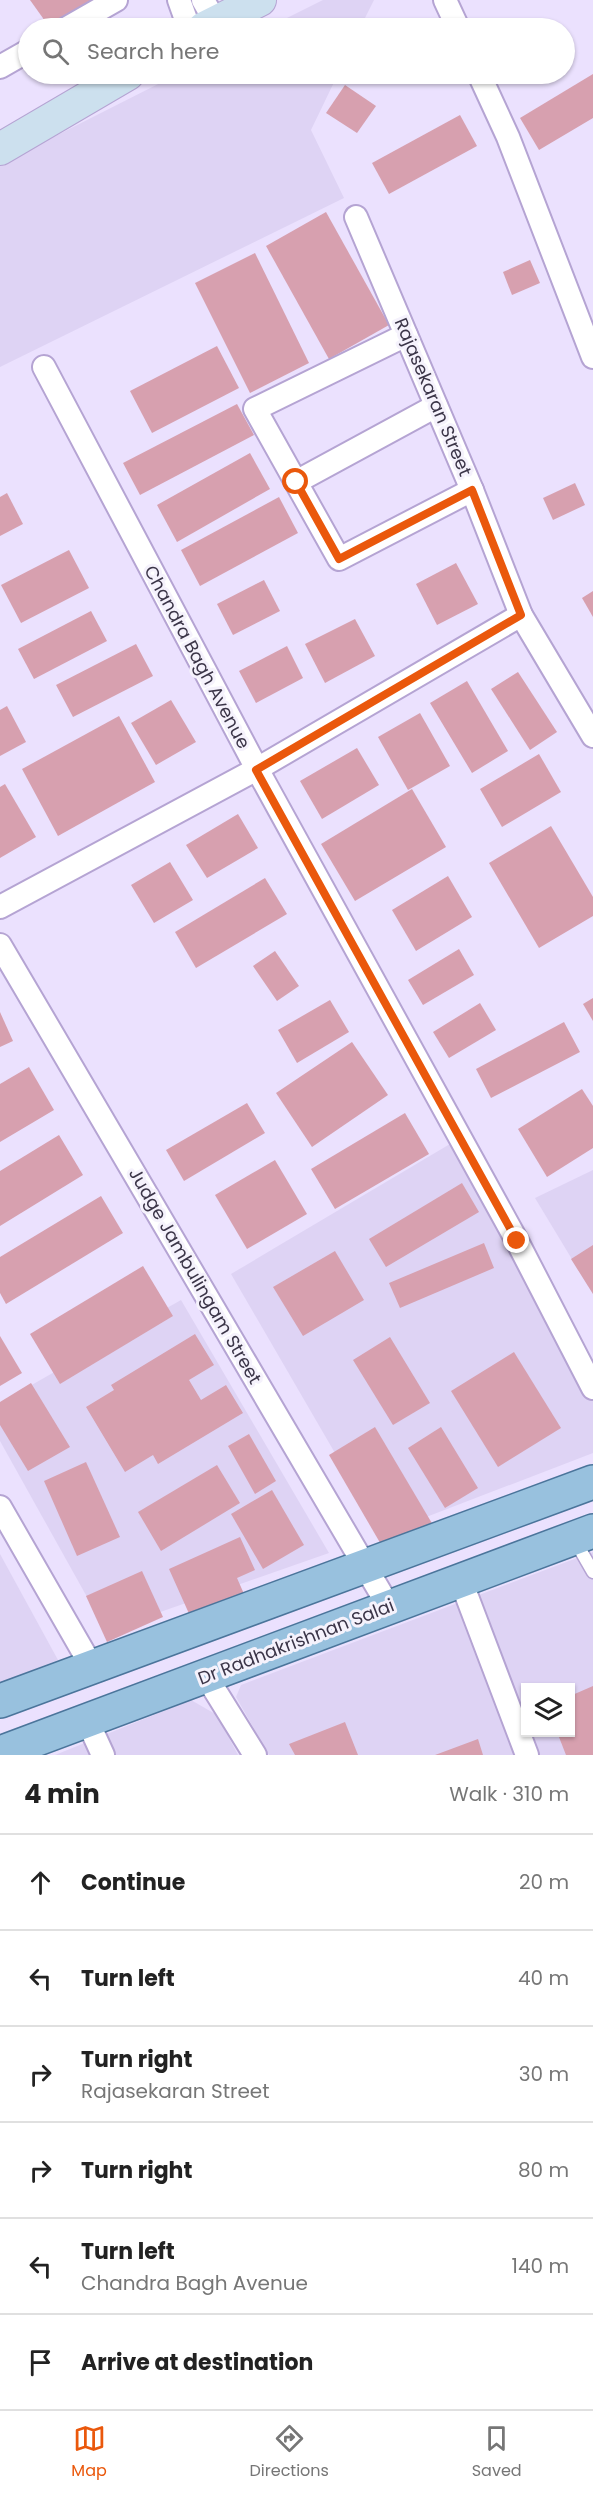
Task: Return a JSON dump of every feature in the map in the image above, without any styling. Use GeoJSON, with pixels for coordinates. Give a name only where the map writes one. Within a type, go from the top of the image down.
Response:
{"type":"FeatureCollection","features":[{"type":"Feature","properties":{"kind":"main road"},"geometry":{"type":"LineString","coordinates":[[0,1701],[593,1482]]}},
{"type":"Feature","properties":{"kind":"main road","name":"Dr Radhakrishnan Salai"},"geometry":{"type":"LineString","coordinates":[[0,1753],[583,1534]]}},
{"type":"Feature","properties":{"kind":"street"},"geometry":{"type":"LineString","coordinates":[[84,18],[116,0]]}},
{"type":"Feature","properties":{"kind":"street"},"geometry":{"type":"LineString","coordinates":[[179,0],[201,18]]}},
{"type":"Feature","properties":{"kind":"street"},"geometry":{"type":"LineString","coordinates":[[209,18],[260,0]]}},
{"type":"Feature","properties":{"kind":"street"},"geometry":{"type":"LineString","coordinates":[[445,0],[453,18]]}},
{"type":"Feature","properties":{"kind":"street"},"geometry":{"type":"LineString","coordinates":[[0,67],[18,57]]}},
{"type":"Feature","properties":{"kind":"street"},"geometry":{"type":"LineString","coordinates":[[0,149],[111,84]]}},
{"type":"Feature","properties":{"kind":"street"},"geometry":{"type":"LineString","coordinates":[[484,84],[508,137],[593,357]]}},
{"type":"Feature","properties":{"kind":"street","name":"Rajasekaran Street"},"geometry":{"type":"LineString","coordinates":[[356,217],[472,490],[521,615],[593,736]]}},
{"type":"Feature","properties":{"kind":"street"},"geometry":{"type":"LineString","coordinates":[[406,335],[255,409],[339,559],[472,490]]}},
{"type":"Feature","properties":{"kind":"street","name":"Chandra Bagh Avenue"},"geometry":{"type":"LineString","coordinates":[[45,367],[256,770],[517,1241],[593,1388]]}},
{"type":"Feature","properties":{"kind":"street"},"geometry":{"type":"LineString","coordinates":[[296,482],[436,406]]}},
{"type":"Feature","properties":{"kind":"street"},"geometry":{"type":"LineString","coordinates":[[0,908],[256,770],[521,615]]}},
{"type":"Feature","properties":{"kind":"street","name":"Judge Jambulingam Street"},"geometry":{"type":"LineString","coordinates":[[0,945],[389,1607]]}},
{"type":"Feature","properties":{"kind":"street"},"geometry":{"type":"LineString","coordinates":[[0,1507],[92,1667]]}},
{"type":"Feature","properties":{"kind":"street"},"geometry":{"type":"LineString","coordinates":[[461,1581],[527,1755]]}},
{"type":"Feature","properties":{"kind":"street"},"geometry":{"type":"LineString","coordinates":[[206,1676],[255,1755]]}},
{"type":"Feature","properties":{"kind":"street"},"geometry":{"type":"LineString","coordinates":[[87,1720],[103,1755]]}},
{"type":"Feature","properties":{"kind":"lane"},"geometry":{"type":"LineString","coordinates":[[583,1534],[593,1572]]}},
{"type":"Feature","properties":{"kind":"shaded area"},"geometry":{"type":"Polygon","coordinates":[[[323,0],[374,0],[365,18],[287,18],[323,0]]]}},
{"type":"Feature","properties":{"kind":"shaded area"},"geometry":{"type":"Polygon","coordinates":[[[158,84],[333,84],[311,130],[344,198],[0,367],[0,164],[158,84]]]}},
{"type":"Feature","properties":{"kind":"shaded area"},"geometry":{"type":"Polygon","coordinates":[[[450,1144],[593,1398],[593,1453],[382,1534],[231,1274],[450,1144]]]}},
{"type":"Feature","properties":{"kind":"shaded area"},"geometry":{"type":"Polygon","coordinates":[[[593,1170],[593,1294],[535,1198],[593,1170]]]}},
{"type":"Feature","properties":{"kind":"shaded area"},"geometry":{"type":"Polygon","coordinates":[[[181,1300],[329,1553],[106,1631],[0,1441],[0,1403],[181,1300]]]}},
{"type":"Feature","properties":{"kind":"shaded area"},"geometry":{"type":"Polygon","coordinates":[[[593,1552],[593,1755],[269,1755],[236,1697],[241,1685],[593,1552]]]}},
{"type":"Feature","properties":{"kind":"shaded area"},"geometry":{"type":"Polygon","coordinates":[[[0,1554],[58,1660],[0,1683],[0,1554]]]}},
{"type":"Feature","properties":{"kind":"shaded area"},"geometry":{"type":"Polygon","coordinates":[[[191,1700],[217,1715],[238,1755],[55,1755],[191,1700]]]}},
{"type":"Feature","properties":{"kind":"building"},"geometry":{"type":"Polygon","coordinates":[[[30,0],[94,0],[66,18],[43,18],[30,0]]]}},
{"type":"Feature","properties":{"kind":"building"},"geometry":{"type":"Polygon","coordinates":[[[593,74],[593,118],[539,150],[520,118],[593,74]]]}},
{"type":"Feature","properties":{"kind":"building"},"geometry":{"type":"Polygon","coordinates":[[[345,85],[376,106],[357,133],[326,113],[345,85]]]}},
{"type":"Feature","properties":{"kind":"building"},"geometry":{"type":"Polygon","coordinates":[[[460,115],[477,146],[389,194],[372,163],[460,115]]]}},
{"type":"Feature","properties":{"kind":"building"},"geometry":{"type":"Polygon","coordinates":[[[326,212],[389,325],[329,359],[266,246],[326,212]]]}},
{"type":"Feature","properties":{"kind":"building"},"geometry":{"type":"Polygon","coordinates":[[[255,253],[309,363],[250,393],[195,283],[255,253]]]}},
{"type":"Feature","properties":{"kind":"building"},"geometry":{"type":"Polygon","coordinates":[[[530,260],[540,283],[512,295],[503,272],[530,260]]]}},
{"type":"Feature","properties":{"kind":"building"},"geometry":{"type":"Polygon","coordinates":[[[217,346],[239,388],[152,433],[130,391],[217,346]]]}},
{"type":"Feature","properties":{"kind":"building"},"geometry":{"type":"Polygon","coordinates":[[[237,404],[254,435],[140,495],[123,463],[237,404]]]}},
{"type":"Feature","properties":{"kind":"building"},"geometry":{"type":"Polygon","coordinates":[[[250,453],[270,489],[177,542],[157,505],[250,453]]]}},
{"type":"Feature","properties":{"kind":"building"},"geometry":{"type":"Polygon","coordinates":[[[575,483],[585,505],[553,520],[543,498],[575,483]]]}},
{"type":"Feature","properties":{"kind":"building"},"geometry":{"type":"Polygon","coordinates":[[[7,493],[23,524],[0,536],[0,497],[7,493]]]}},
{"type":"Feature","properties":{"kind":"building"},"geometry":{"type":"Polygon","coordinates":[[[279,497],[298,533],[200,586],[181,550],[279,497]]]}},
{"type":"Feature","properties":{"kind":"building"},"geometry":{"type":"Polygon","coordinates":[[[69,550],[89,588],[21,623],[1,585],[69,550]]]}},
{"type":"Feature","properties":{"kind":"building"},"geometry":{"type":"Polygon","coordinates":[[[456,563],[478,604],[437,625],[416,584],[456,563]]]}},
{"type":"Feature","properties":{"kind":"building"},"geometry":{"type":"Polygon","coordinates":[[[264,580],[280,611],[233,635],[217,604],[264,580]]]}},
{"type":"Feature","properties":{"kind":"building"},"geometry":{"type":"Polygon","coordinates":[[[593,591],[593,617],[582,598],[593,591]]]}},
{"type":"Feature","properties":{"kind":"building"},"geometry":{"type":"Polygon","coordinates":[[[91,611],[107,641],[34,679],[18,649],[91,611]]]}},
{"type":"Feature","properties":{"kind":"building"},"geometry":{"type":"Polygon","coordinates":[[[355,619],[375,656],[325,683],[305,644],[355,619]]]}},
{"type":"Feature","properties":{"kind":"building"},"geometry":{"type":"Polygon","coordinates":[[[136,644],[153,676],[73,717],[56,685],[136,644]]]}},
{"type":"Feature","properties":{"kind":"building"},"geometry":{"type":"Polygon","coordinates":[[[287,646],[303,678],[256,703],[239,671],[287,646]]]}},
{"type":"Feature","properties":{"kind":"building"},"geometry":{"type":"Polygon","coordinates":[[[518,672],[557,732],[530,750],[491,689],[518,672]]]}},
{"type":"Feature","properties":{"kind":"building"},"geometry":{"type":"Polygon","coordinates":[[[467,681],[508,751],[472,773],[430,703],[467,681]]]}},
{"type":"Feature","properties":{"kind":"building"},"geometry":{"type":"Polygon","coordinates":[[[171,700],[196,742],[156,765],[131,723],[171,700]]]}},
{"type":"Feature","properties":{"kind":"building"},"geometry":{"type":"Polygon","coordinates":[[[7,706],[26,742],[0,756],[0,710],[7,706]]]}},
{"type":"Feature","properties":{"kind":"building"},"geometry":{"type":"Polygon","coordinates":[[[420,713],[450,766],[408,790],[378,737],[420,713]]]}},
{"type":"Feature","properties":{"kind":"building"},"geometry":{"type":"Polygon","coordinates":[[[119,716],[155,782],[58,836],[22,769],[119,716]]]}},
{"type":"Feature","properties":{"kind":"building"},"geometry":{"type":"Polygon","coordinates":[[[357,748],[379,785],[322,819],[300,781],[357,748]]]}},
{"type":"Feature","properties":{"kind":"building"},"geometry":{"type":"Polygon","coordinates":[[[539,754],[561,792],[502,827],[480,789],[539,754]]]}},
{"type":"Feature","properties":{"kind":"building"},"geometry":{"type":"Polygon","coordinates":[[[5,784],[36,837],[0,858],[0,787],[5,784]]]}},
{"type":"Feature","properties":{"kind":"building"},"geometry":{"type":"Polygon","coordinates":[[[412,789],[446,847],[355,901],[321,844],[412,789]]]}},
{"type":"Feature","properties":{"kind":"building"},"geometry":{"type":"Polygon","coordinates":[[[238,814],[258,848],[207,878],[186,845],[238,814]]]}},
{"type":"Feature","properties":{"kind":"building"},"geometry":{"type":"Polygon","coordinates":[[[551,826],[593,897],[593,916],[539,948],[489,863],[551,826]]]}},
{"type":"Feature","properties":{"kind":"building"},"geometry":{"type":"Polygon","coordinates":[[[170,862],[193,900],[154,923],[131,885],[170,862]]]}},
{"type":"Feature","properties":{"kind":"building"},"geometry":{"type":"Polygon","coordinates":[[[448,876],[472,917],[416,951],[392,910],[448,876]]]}},
{"type":"Feature","properties":{"kind":"building"},"geometry":{"type":"Polygon","coordinates":[[[265,878],[287,914],[196,968],[175,932],[265,878]]]}},
{"type":"Feature","properties":{"kind":"building"},"geometry":{"type":"Polygon","coordinates":[[[459,949],[474,975],[423,1005],[408,980],[459,949]]]}},
{"type":"Feature","properties":{"kind":"building"},"geometry":{"type":"Polygon","coordinates":[[[275,951],[299,986],[277,1001],[253,966],[275,951]]]}},
{"type":"Feature","properties":{"kind":"building"},"geometry":{"type":"Polygon","coordinates":[[[593,998],[593,1021],[583,1004],[593,998]]]}},
{"type":"Feature","properties":{"kind":"building"},"geometry":{"type":"Polygon","coordinates":[[[330,1000],[349,1032],[297,1063],[278,1030],[330,1000]]]}},
{"type":"Feature","properties":{"kind":"building"},"geometry":{"type":"Polygon","coordinates":[[[480,1003],[496,1030],[449,1058],[433,1032],[480,1003]]]}},
{"type":"Feature","properties":{"kind":"building"},"geometry":{"type":"Polygon","coordinates":[[[0,1012],[13,1041],[0,1047],[0,1012]]]}},
{"type":"Feature","properties":{"kind":"building"},"geometry":{"type":"Polygon","coordinates":[[[564,1022],[580,1052],[491,1098],[476,1069],[564,1022]]]}},
{"type":"Feature","properties":{"kind":"building"},"geometry":{"type":"Polygon","coordinates":[[[352,1042],[388,1095],[312,1147],[276,1093],[352,1042]]]}},
{"type":"Feature","properties":{"kind":"building"},"geometry":{"type":"Polygon","coordinates":[[[29,1067],[54,1110],[0,1142],[0,1084],[29,1067]]]}},
{"type":"Feature","properties":{"kind":"building"},"geometry":{"type":"Polygon","coordinates":[[[582,1089],[593,1106],[593,1148],[547,1177],[518,1129],[582,1089]]]}},
{"type":"Feature","properties":{"kind":"building"},"geometry":{"type":"Polygon","coordinates":[[[247,1103],[265,1133],[184,1181],[166,1150],[247,1103]]]}},
{"type":"Feature","properties":{"kind":"building"},"geometry":{"type":"Polygon","coordinates":[[[405,1113],[429,1154],[335,1209],[311,1169],[405,1113]]]}},
{"type":"Feature","properties":{"kind":"building"},"geometry":{"type":"Polygon","coordinates":[[[59,1135],[83,1175],[0,1226],[0,1171],[59,1135]]]}},
{"type":"Feature","properties":{"kind":"building"},"geometry":{"type":"Polygon","coordinates":[[[275,1160],[307,1214],[247,1249],[215,1195],[275,1160]]]}},
{"type":"Feature","properties":{"kind":"building"},"geometry":{"type":"Polygon","coordinates":[[[462,1183],[479,1212],[386,1267],[369,1239],[462,1183]]]}},
{"type":"Feature","properties":{"kind":"building"},"geometry":{"type":"Polygon","coordinates":[[[101,1196],[123,1233],[6,1304],[0,1293],[0,1257],[101,1196]]]}},
{"type":"Feature","properties":{"kind":"building"},"geometry":{"type":"Polygon","coordinates":[[[484,1243],[494,1268],[400,1308],[389,1283],[484,1243]]]}},
{"type":"Feature","properties":{"kind":"building"},"geometry":{"type":"Polygon","coordinates":[[[593,1245],[593,1294],[571,1259],[593,1245]]]}},
{"type":"Feature","properties":{"kind":"building"},"geometry":{"type":"Polygon","coordinates":[[[335,1251],[364,1300],[303,1336],[273,1287],[335,1251]]]}},
{"type":"Feature","properties":{"kind":"building"},"geometry":{"type":"Polygon","coordinates":[[[143,1266],[173,1316],[60,1384],[30,1334],[143,1266]]]}},
{"type":"Feature","properties":{"kind":"building"},"geometry":{"type":"Polygon","coordinates":[[[195,1334],[214,1365],[189,1380],[201,1400],[226,1385],[243,1413],[158,1464],[153,1455],[125,1472],[86,1407],[114,1390],[111,1385],[195,1334]]]}},
{"type":"Feature","properties":{"kind":"building"},"geometry":{"type":"Polygon","coordinates":[[[0,1336],[22,1373],[0,1386],[0,1336]]]}},
{"type":"Feature","properties":{"kind":"building"},"geometry":{"type":"Polygon","coordinates":[[[390,1337],[430,1403],[393,1425],[353,1360],[390,1337]]]}},
{"type":"Feature","properties":{"kind":"building"},"geometry":{"type":"Polygon","coordinates":[[[514,1352],[561,1428],[498,1467],[451,1391],[514,1352]]]}},
{"type":"Feature","properties":{"kind":"building"},"geometry":{"type":"Polygon","coordinates":[[[31,1383],[70,1447],[28,1471],[0,1425],[0,1402],[31,1383]]]}},
{"type":"Feature","properties":{"kind":"building"},"geometry":{"type":"Polygon","coordinates":[[[375,1427],[433,1525],[386,1553],[329,1455],[375,1427]]]}},
{"type":"Feature","properties":{"kind":"building"},"geometry":{"type":"Polygon","coordinates":[[[441,1427],[478,1488],[445,1508],[408,1448],[441,1427]]]}},
{"type":"Feature","properties":{"kind":"building"},"geometry":{"type":"Polygon","coordinates":[[[249,1434],[276,1481],[255,1494],[228,1446],[249,1434]]]}},
{"type":"Feature","properties":{"kind":"building"},"geometry":{"type":"Polygon","coordinates":[[[86,1462],[120,1537],[77,1556],[44,1481],[86,1462]]]}},
{"type":"Feature","properties":{"kind":"building"},"geometry":{"type":"Polygon","coordinates":[[[217,1465],[240,1503],[161,1551],[138,1512],[217,1465]]]}},
{"type":"Feature","properties":{"kind":"building"},"geometry":{"type":"Polygon","coordinates":[[[272,1490],[304,1545],[263,1569],[231,1514],[272,1490]]]}},
{"type":"Feature","properties":{"kind":"building"},"geometry":{"type":"Polygon","coordinates":[[[240,1537],[255,1570],[237,1578],[248,1603],[195,1627],[169,1569],[240,1537]]]}},
{"type":"Feature","properties":{"kind":"building"},"geometry":{"type":"Polygon","coordinates":[[[142,1571],[163,1617],[107,1642],[86,1596],[142,1571]]]}},
{"type":"Feature","properties":{"kind":"building"},"geometry":{"type":"Polygon","coordinates":[[[593,1686],[593,1755],[566,1755],[559,1737],[575,1737],[575,1694],[593,1686]]]}},
{"type":"Feature","properties":{"kind":"building"},"geometry":{"type":"Polygon","coordinates":[[[345,1722],[358,1755],[295,1755],[289,1744],[345,1722]]]}},
{"type":"Feature","properties":{"kind":"building"},"geometry":{"type":"Polygon","coordinates":[[[478,1739],[483,1755],[435,1755],[478,1739]]]}},
{"type":"Feature","properties":{"kind":"route"},"geometry":{"type":"LineString","coordinates":[[296,482],[339,559],[472,490],[521,615],[256,770],[517,1241]]}}]}
